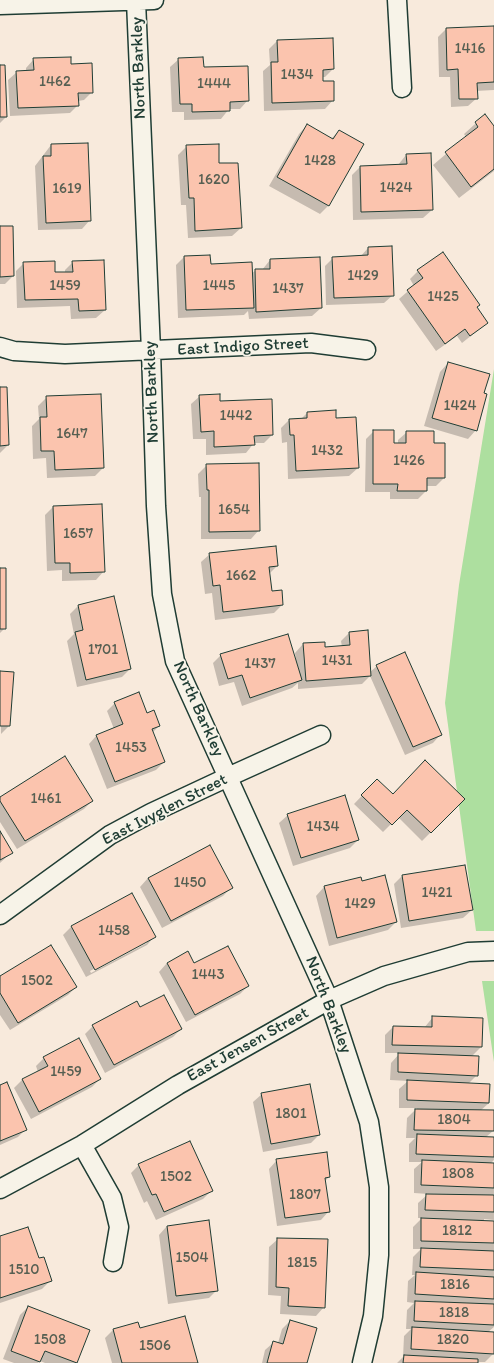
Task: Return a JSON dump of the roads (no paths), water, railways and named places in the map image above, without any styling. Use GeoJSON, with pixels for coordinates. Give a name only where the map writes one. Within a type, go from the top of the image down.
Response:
{"type":"FeatureCollection","features":[{"type":"Feature","properties":{"kind":"street"},"geometry":{"type":"LineString","coordinates":[[0,5],[154,0]]}},
{"type":"Feature","properties":{"kind":"street"},"geometry":{"type":"LineString","coordinates":[[397,0],[402,88]]}},
{"type":"Feature","properties":{"kind":"street","name":"North Barkley"},"geometry":{"type":"LineString","coordinates":[[136,1],[156,506],[162,594],[175,661],[329,1000],[369,1122],[380,1187],[379,1255],[373,1316],[362,1363]]}},
{"type":"Feature","properties":{"kind":"street","name":"East Indigo Street"},"geometry":{"type":"LineString","coordinates":[[0,347],[14,351],[66,354],[311,343],[366,350]]}},
{"type":"Feature","properties":{"kind":"street","name":"East Ivyglen Street"},"geometry":{"type":"LineString","coordinates":[[0,915],[110,836],[152,813],[321,735]]}},
{"type":"Feature","properties":{"kind":"street","name":"East Jensen Street"},"geometry":{"type":"LineString","coordinates":[[0,1189],[82,1145],[178,1084],[329,1000],[384,976],[468,952],[494,951]]}},
{"type":"Feature","properties":{"kind":"street"},"geometry":{"type":"LineString","coordinates":[[82,1145],[112,1198],[119,1227],[113,1262]]}}]}
